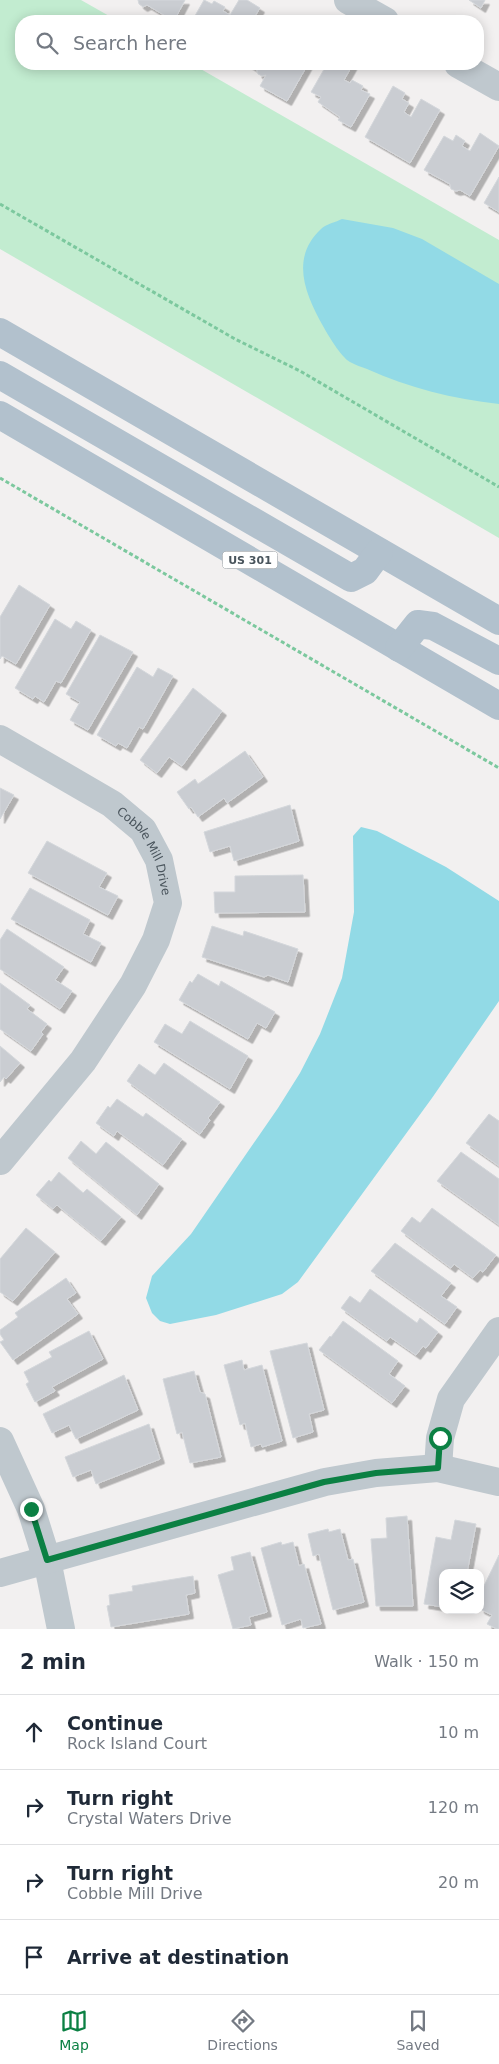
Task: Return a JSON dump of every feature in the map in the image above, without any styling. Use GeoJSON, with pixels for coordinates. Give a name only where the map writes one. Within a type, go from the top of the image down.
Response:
{"type":"FeatureCollection","features":[{"type":"Feature","properties":{"kind":"main road"},"geometry":{"type":"LineString","coordinates":[[0,332],[499,622]]}},
{"type":"Feature","properties":{"kind":"main road"},"geometry":{"type":"LineString","coordinates":[[0,375],[351,578],[365,571],[379,552]]}},
{"type":"Feature","properties":{"kind":"main road","name":"US 301"},"geometry":{"type":"LineString","coordinates":[[0,415],[499,706]]}},
{"type":"Feature","properties":{"kind":"main road"},"geometry":{"type":"LineString","coordinates":[[399,648],[418,624],[433,626],[499,662]]}},
{"type":"Feature","properties":{"kind":"street"},"geometry":{"type":"LineString","coordinates":[[348,0],[374,15]]}},
{"type":"Feature","properties":{"kind":"street"},"geometry":{"type":"LineString","coordinates":[[469,70],[499,87]]}},
{"type":"Feature","properties":{"kind":"street","name":"Cobble Mill Drive"},"geometry":{"type":"LineString","coordinates":[[0,739],[112,804],[143,830],[159,860],[168,903],[156,940],[133,985],[83,1061],[0,1161]]}},
{"type":"Feature","properties":{"kind":"street"},"geometry":{"type":"LineString","coordinates":[[438,1468],[440,1438],[451,1398],[499,1331]]}},
{"type":"Feature","properties":{"kind":"street"},"geometry":{"type":"LineString","coordinates":[[0,1441],[31,1509],[47,1560],[61,1629]]}},
{"type":"Feature","properties":{"kind":"street"},"geometry":{"type":"LineString","coordinates":[[0,1573],[324,1482],[376,1473],[438,1468],[499,1482]]}},
{"type":"Feature","properties":{"kind":"path"},"geometry":{"type":"LineString","coordinates":[[0,204],[235,340],[300,371],[499,487]]}},
{"type":"Feature","properties":{"kind":"path"},"geometry":{"type":"LineString","coordinates":[[0,478],[499,768]]}},
{"type":"Feature","properties":{"kind":"green space"},"geometry":{"type":"Polygon","coordinates":[[[0,0],[81,0],[107,15],[15,15],[15,70],[202,70],[499,240],[499,538],[0,249],[0,0]]]}},
{"type":"Feature","properties":{"kind":"water"},"geometry":{"type":"Polygon","coordinates":[[[342,219],[393,228],[422,239],[499,284],[499,404],[448,396],[415,387],[354,364],[343,356],[316,314],[306,289],[303,264],[311,240],[328,224],[342,219]]]}},
{"type":"Feature","properties":{"kind":"water"},"geometry":{"type":"Polygon","coordinates":[[[361,827],[377,831],[446,867],[499,901],[499,1001],[432,1098],[298,1282],[282,1294],[216,1315],[170,1324],[160,1321],[152,1313],[146,1298],[152,1276],[191,1234],[278,1108],[300,1073],[320,1034],[342,978],[354,912],[353,836],[361,827]]]}},
{"type":"Feature","properties":{"kind":"building"},"geometry":{"type":"Polygon","coordinates":[[[138,0],[185,0],[177,15],[164,15],[147,5],[143,7],[139,4],[138,0]]]}},
{"type":"Feature","properties":{"kind":"building"},"geometry":{"type":"Polygon","coordinates":[[[204,0],[212,4],[214,1],[225,7],[223,11],[230,15],[195,15],[204,0]]]}},
{"type":"Feature","properties":{"kind":"building"},"geometry":{"type":"Polygon","coordinates":[[[239,0],[247,0],[260,8],[256,15],[230,15],[239,0]]]}},
{"type":"Feature","properties":{"kind":"building"},"geometry":{"type":"Polygon","coordinates":[[[469,0],[485,0],[481,8],[469,0]]]}},
{"type":"Feature","properties":{"kind":"building"},"geometry":{"type":"Polygon","coordinates":[[[257,70],[305,70],[287,101],[260,86],[266,75],[258,74],[257,70]]]}},
{"type":"Feature","properties":{"kind":"building"},"geometry":{"type":"Polygon","coordinates":[[[324,70],[350,70],[344,80],[350,83],[352,80],[363,86],[361,90],[370,94],[351,127],[338,120],[340,117],[318,102],[321,97],[311,92],[324,70]]]}},
{"type":"Feature","properties":{"kind":"building"},"geometry":{"type":"Polygon","coordinates":[[[393,86],[405,93],[402,99],[409,103],[404,112],[411,117],[421,99],[440,110],[410,163],[365,137],[393,86]]]}},
{"type":"Feature","properties":{"kind":"building"},"geometry":{"type":"Polygon","coordinates":[[[480,133],[499,146],[470,196],[460,190],[451,189],[450,184],[424,170],[444,136],[453,141],[456,135],[465,141],[462,146],[470,151],[480,133]]]}},
{"type":"Feature","properties":{"kind":"building"},"geometry":{"type":"Polygon","coordinates":[[[499,177],[499,212],[484,203],[499,177]]]}},
{"type":"Feature","properties":{"kind":"building"},"geometry":{"type":"Polygon","coordinates":[[[19,585],[50,605],[16,664],[2,656],[0,659],[0,617],[19,585]]]}},
{"type":"Feature","properties":{"kind":"building"},"geometry":{"type":"Polygon","coordinates":[[[55,619],[71,629],[76,621],[91,630],[61,683],[56,681],[44,702],[35,696],[33,699],[15,688],[55,619]]]}},
{"type":"Feature","properties":{"kind":"building"},"geometry":{"type":"Polygon","coordinates":[[[100,635],[133,652],[88,730],[70,720],[80,702],[66,694],[100,635]]]}},
{"type":"Feature","properties":{"kind":"building"},"geometry":{"type":"Polygon","coordinates":[[[137,667],[153,677],[158,668],[173,676],[143,729],[139,727],[127,748],[118,743],[116,746],[97,735],[137,667]]]}},
{"type":"Feature","properties":{"kind":"building"},"geometry":{"type":"Polygon","coordinates":[[[193,688],[222,711],[182,766],[169,757],[157,773],[140,760],[193,688]]]}},
{"type":"Feature","properties":{"kind":"building"},"geometry":{"type":"Polygon","coordinates":[[[245,751],[263,777],[227,803],[224,798],[198,817],[191,807],[189,809],[177,792],[195,779],[198,784],[245,751]]]}},
{"type":"Feature","properties":{"kind":"building"},"geometry":{"type":"Polygon","coordinates":[[[0,788],[14,795],[0,819],[0,788]]]}},
{"type":"Feature","properties":{"kind":"building"},"geometry":{"type":"Polygon","coordinates":[[[290,805],[299,841],[234,861],[230,846],[210,852],[204,832],[290,805]]]}},
{"type":"Feature","properties":{"kind":"building"},"geometry":{"type":"Polygon","coordinates":[[[47,841],[107,873],[99,887],[118,896],[108,915],[28,873],[47,841]]]}},
{"type":"Feature","properties":{"kind":"building"},"geometry":{"type":"Polygon","coordinates":[[[303,875],[305,912],[215,913],[214,892],[235,892],[235,876],[303,875]]]}},
{"type":"Feature","properties":{"kind":"building"},"geometry":{"type":"Polygon","coordinates":[[[30,888],[90,920],[83,934],[101,943],[91,962],[11,919],[30,888]]]}},
{"type":"Feature","properties":{"kind":"building"},"geometry":{"type":"Polygon","coordinates":[[[212,926],[243,936],[244,931],[298,949],[288,982],[268,975],[264,977],[202,957],[212,926]]]}},
{"type":"Feature","properties":{"kind":"building"},"geometry":{"type":"Polygon","coordinates":[[[7,929],[64,967],[55,980],[72,991],[60,1009],[0,969],[0,940],[7,929]]]}},
{"type":"Feature","properties":{"kind":"building"},"geometry":{"type":"Polygon","coordinates":[[[198,974],[219,986],[221,981],[275,1012],[266,1028],[257,1023],[248,1039],[179,1000],[190,981],[192,983],[198,974]]]}},
{"type":"Feature","properties":{"kind":"building"},"geometry":{"type":"Polygon","coordinates":[[[0,983],[30,1005],[27,1009],[47,1024],[41,1032],[43,1034],[31,1051],[0,1029],[0,983]]]}},
{"type":"Feature","properties":{"kind":"building"},"geometry":{"type":"Polygon","coordinates":[[[190,1021],[248,1056],[230,1089],[154,1042],[165,1024],[182,1034],[190,1021]]]}},
{"type":"Feature","properties":{"kind":"building"},"geometry":{"type":"Polygon","coordinates":[[[0,1046],[20,1063],[6,1079],[4,1077],[0,1082],[0,1046]]]}},
{"type":"Feature","properties":{"kind":"building"},"geometry":{"type":"Polygon","coordinates":[[[164,1063],[220,1102],[208,1118],[210,1120],[200,1134],[127,1081],[139,1064],[155,1075],[164,1063]]]}},
{"type":"Feature","properties":{"kind":"building"},"geometry":{"type":"Polygon","coordinates":[[[117,1099],[143,1117],[146,1113],[182,1139],[163,1165],[117,1131],[114,1136],[96,1123],[108,1106],[110,1108],[117,1099]]]}},
{"type":"Feature","properties":{"kind":"building"},"geometry":{"type":"Polygon","coordinates":[[[489,1114],[499,1121],[499,1166],[466,1143],[489,1114]]]}},
{"type":"Feature","properties":{"kind":"building"},"geometry":{"type":"Polygon","coordinates":[[[81,1141],[96,1154],[106,1142],[159,1184],[137,1215],[68,1158],[81,1141]]]}},
{"type":"Feature","properties":{"kind":"building"},"geometry":{"type":"Polygon","coordinates":[[[461,1152],[499,1179],[499,1225],[437,1181],[461,1152]]]}},
{"type":"Feature","properties":{"kind":"building"},"geometry":{"type":"Polygon","coordinates":[[[59,1172],[83,1193],[87,1189],[121,1217],[101,1241],[57,1205],[53,1209],[36,1195],[59,1172]]]}},
{"type":"Feature","properties":{"kind":"building"},"geometry":{"type":"Polygon","coordinates":[[[432,1208],[496,1255],[483,1272],[480,1270],[473,1278],[454,1264],[451,1268],[401,1231],[412,1217],[420,1223],[432,1208]]]}},
{"type":"Feature","properties":{"kind":"building"},"geometry":{"type":"Polygon","coordinates":[[[26,1228],[55,1252],[13,1301],[0,1292],[0,1259],[26,1228]]]}},
{"type":"Feature","properties":{"kind":"building"},"geometry":{"type":"Polygon","coordinates":[[[395,1243],[451,1283],[441,1296],[457,1307],[445,1324],[371,1271],[395,1243]]]}},
{"type":"Feature","properties":{"kind":"building"},"geometry":{"type":"Polygon","coordinates":[[[66,1278],[76,1293],[67,1299],[78,1314],[13,1360],[0,1342],[4,1340],[0,1330],[18,1317],[15,1313],[66,1278]]]}},
{"type":"Feature","properties":{"kind":"building"},"geometry":{"type":"Polygon","coordinates":[[[370,1289],[417,1323],[420,1318],[438,1332],[426,1348],[423,1346],[416,1355],[390,1337],[387,1341],[341,1308],[350,1296],[360,1303],[370,1289]]]}},
{"type":"Feature","properties":{"kind":"building"},"geometry":{"type":"Polygon","coordinates":[[[343,1321],[398,1361],[389,1374],[405,1386],[392,1403],[319,1350],[343,1321]]]}},
{"type":"Feature","properties":{"kind":"building"},"geometry":{"type":"Polygon","coordinates":[[[89,1331],[103,1359],[52,1387],[55,1391],[35,1402],[26,1384],[29,1382],[24,1372],[52,1357],[49,1352],[89,1331]]]}},
{"type":"Feature","properties":{"kind":"building"},"geometry":{"type":"Polygon","coordinates":[[[307,1343],[324,1410],[309,1414],[313,1432],[293,1438],[270,1351],[307,1343]]]}},
{"type":"Feature","properties":{"kind":"building"},"geometry":{"type":"Polygon","coordinates":[[[242,1360],[244,1370],[262,1365],[282,1441],[262,1447],[261,1444],[251,1447],[245,1423],[240,1425],[224,1365],[242,1360]]]}},
{"type":"Feature","properties":{"kind":"building"},"geometry":{"type":"Polygon","coordinates":[[[194,1371],[200,1392],[205,1394],[221,1457],[190,1463],[182,1432],[177,1434],[163,1379],[194,1371]]]}},
{"type":"Feature","properties":{"kind":"building"},"geometry":{"type":"Polygon","coordinates":[[[124,1375],[138,1410],[76,1439],[69,1425],[52,1433],[43,1414],[124,1375]]]}},
{"type":"Feature","properties":{"kind":"building"},"geometry":{"type":"Polygon","coordinates":[[[149,1424],[160,1459],[96,1484],[91,1470],[73,1477],[65,1457],[149,1424]]]}},
{"type":"Feature","properties":{"kind":"building"},"geometry":{"type":"Polygon","coordinates":[[[407,1516],[413,1606],[376,1606],[371,1539],[387,1538],[386,1518],[407,1516]]]}},
{"type":"Feature","properties":{"kind":"building"},"geometry":{"type":"Polygon","coordinates":[[[455,1520],[476,1524],[468,1569],[439,1569],[439,1606],[424,1604],[436,1537],[451,1540],[455,1520]]]}},
{"type":"Feature","properties":{"kind":"building"},"geometry":{"type":"Polygon","coordinates":[[[328,1529],[329,1532],[340,1529],[348,1560],[353,1559],[364,1602],[333,1610],[319,1554],[313,1556],[308,1534],[328,1529]]]}},
{"type":"Feature","properties":{"kind":"building"},"geometry":{"type":"Polygon","coordinates":[[[281,1542],[282,1545],[293,1542],[299,1566],[304,1564],[321,1624],[303,1628],[301,1619],[282,1625],[261,1548],[281,1542]]]}},
{"type":"Feature","properties":{"kind":"building"},"geometry":{"type":"Polygon","coordinates":[[[250,1552],[267,1612],[249,1617],[251,1625],[233,1629],[218,1575],[234,1570],[231,1557],[250,1552]]]}},
{"type":"Feature","properties":{"kind":"building"},"geometry":{"type":"Polygon","coordinates":[[[499,1555],[499,1629],[487,1624],[492,1615],[484,1611],[484,1586],[499,1555]]]}},
{"type":"Feature","properties":{"kind":"building"},"geometry":{"type":"Polygon","coordinates":[[[193,1576],[195,1593],[186,1595],[189,1614],[111,1627],[107,1606],[110,1605],[109,1595],[133,1591],[132,1586],[193,1576]]]}},
{"type":"Feature","properties":{"kind":"route"},"geometry":{"type":"LineString","coordinates":[[31,1509],[47,1560],[324,1482],[376,1473],[438,1468],[440,1438]]}}]}
